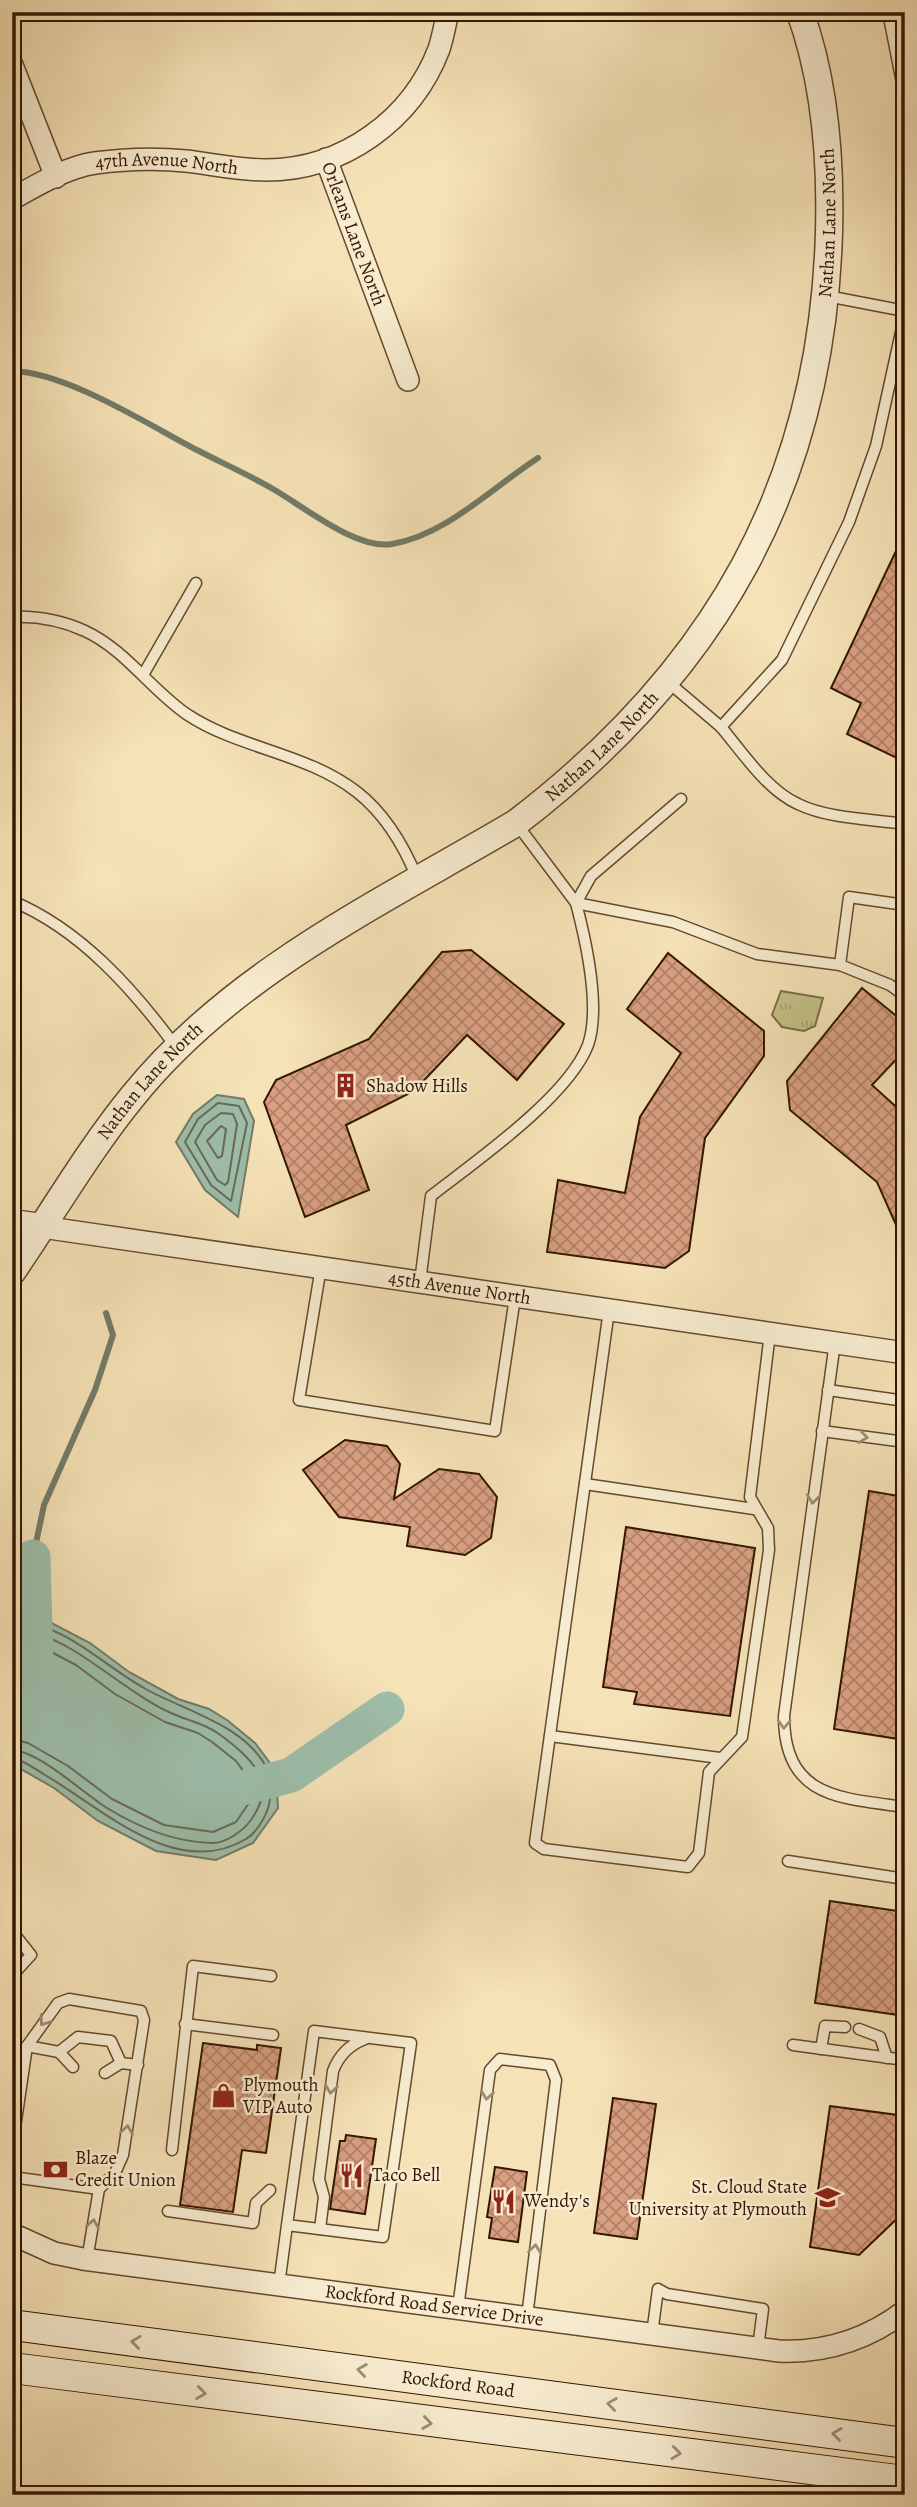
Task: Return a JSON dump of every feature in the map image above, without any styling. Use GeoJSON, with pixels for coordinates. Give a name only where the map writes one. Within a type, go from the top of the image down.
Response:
{"type":"FeatureCollection","features":[{"type":"Feature","properties":{"kind":"main road","name":"Rockford Road"},"geometry":{"type":"LineString","coordinates":[[12,2325],[905,2443]]}},
{"type":"Feature","properties":{"kind":"main road"},"geometry":{"type":"LineString","coordinates":[[12,2368],[905,2481]]}},
{"type":"Feature","properties":{"kind":"street","name":"Orleans Lane North"},"geometry":{"type":"LineString","coordinates":[[408,380],[326,159],[364,142],[396,117],[420,85],[439,48],[447,12]]}},
{"type":"Feature","properties":{"kind":"street","name":"Nathan Lane North"},"geometry":{"type":"LineString","coordinates":[[12,1272],[133,1096],[178,1049],[237,996],[293,953],[516,823],[585,767],[668,681],[738,579],[774,506],[800,433],[818,358],[827,296],[830,197],[824,117],[809,38],[800,12]]}},
{"type":"Feature","properties":{"kind":"street"},"geometry":{"type":"LineString","coordinates":[[12,65],[56,177]]}},
{"type":"Feature","properties":{"kind":"street","name":"47th Avenue North"},"geometry":{"type":"LineString","coordinates":[[12,199],[56,177],[92,164],[136,159],[265,170],[326,159]]}},
{"type":"Feature","properties":{"kind":"street","name":"45th Avenue North"},"geometry":{"type":"LineString","coordinates":[[12,1223],[905,1353]]}},
{"type":"Feature","properties":{"kind":"street","name":"Rockford Road Service Drive"},"geometry":{"type":"LineString","coordinates":[[12,2234],[54,2253],[88,2260],[799,2352],[859,2338],[884,2327],[905,2311]]}},
{"type":"Feature","properties":{"kind":"lane"},"geometry":{"type":"LineString","coordinates":[[888,12],[905,98]]}},
{"type":"Feature","properties":{"kind":"lane"},"geometry":{"type":"LineString","coordinates":[[721,727],[782,660],[849,522],[876,446],[905,313],[827,296]]}},
{"type":"Feature","properties":{"kind":"lane"},"geometry":{"type":"LineString","coordinates":[[143,675],[196,583]]}},
{"type":"Feature","properties":{"kind":"lane"},"geometry":{"type":"LineString","coordinates":[[12,617],[62,622],[87,631],[116,651],[189,715],[248,744],[307,762],[357,792],[398,838],[419,881]]}},
{"type":"Feature","properties":{"kind":"lane"},"geometry":{"type":"LineString","coordinates":[[668,681],[721,727],[771,784],[797,804],[819,811],[905,824]]}},
{"type":"Feature","properties":{"kind":"lane"},"geometry":{"type":"LineString","coordinates":[[576,903],[591,876],[681,799]]}},
{"type":"Feature","properties":{"kind":"lane"},"geometry":{"type":"LineString","coordinates":[[420,1282],[431,1196],[504,1138],[569,1078],[588,1044],[592,999],[588,950],[576,903],[516,823]]}},
{"type":"Feature","properties":{"kind":"lane"},"geometry":{"type":"LineString","coordinates":[[839,965],[849,897],[905,905]]}},
{"type":"Feature","properties":{"kind":"lane"},"geometry":{"type":"LineString","coordinates":[[12,901],[74,935],[152,1016],[178,1049]]}},
{"type":"Feature","properties":{"kind":"lane"},"geometry":{"type":"LineString","coordinates":[[576,903],[673,922],[757,954],[839,965],[890,985],[905,996]]}},
{"type":"Feature","properties":{"kind":"lane"},"geometry":{"type":"LineString","coordinates":[[321,1267],[299,1400],[495,1431],[515,1297]]}},
{"type":"Feature","properties":{"kind":"lane"},"geometry":{"type":"LineString","coordinates":[[609,1310],[535,1843],[544,1849],[557,1851],[688,1867],[699,1853],[709,1772],[742,1737],[769,1550],[768,1528],[754,1509],[750,1497],[769,1333]]}},
{"type":"Feature","properties":{"kind":"lane"},"geometry":{"type":"LineString","coordinates":[[835,1342],[784,1716],[784,1743],[806,1782],[820,1791],[836,1797],[905,1807]]}},
{"type":"Feature","properties":{"kind":"lane"},"geometry":{"type":"LineString","coordinates":[[828,1390],[905,1401]]}},
{"type":"Feature","properties":{"kind":"lane"},"geometry":{"type":"LineString","coordinates":[[822,1431],[905,1443]]}},
{"type":"Feature","properties":{"kind":"lane"},"geometry":{"type":"LineString","coordinates":[[585,1483],[754,1509]]}},
{"type":"Feature","properties":{"kind":"lane"},"geometry":{"type":"LineString","coordinates":[[550,1736],[720,1758]]}},
{"type":"Feature","properties":{"kind":"lane"},"geometry":{"type":"LineString","coordinates":[[788,1861],[905,1879]]}},
{"type":"Feature","properties":{"kind":"lane"},"geometry":{"type":"LineString","coordinates":[[12,1931],[31,1955],[12,1976]]}},
{"type":"Feature","properties":{"kind":"lane"},"geometry":{"type":"LineString","coordinates":[[172,2150],[193,1966],[271,1976]]}},
{"type":"Feature","properties":{"kind":"lane"},"geometry":{"type":"LineString","coordinates":[[12,2148],[27,2046],[58,2003],[69,2000],[141,2011],[144,2020],[123,2155],[115,2174],[99,2189],[88,2260]]}},
{"type":"Feature","properties":{"kind":"lane"},"geometry":{"type":"LineString","coordinates":[[185,2024],[273,2035]]}},
{"type":"Feature","properties":{"kind":"lane"},"geometry":{"type":"LineString","coordinates":[[821,2049],[825,2026],[845,2027]]}},
{"type":"Feature","properties":{"kind":"lane"},"geometry":{"type":"LineString","coordinates":[[859,2029],[880,2037],[887,2058]]}},
{"type":"Feature","properties":{"kind":"lane"},"geometry":{"type":"LineString","coordinates":[[279,2286],[287,2225],[314,2031],[411,2043],[383,2237],[287,2225]]}},
{"type":"Feature","properties":{"kind":"lane"},"geometry":{"type":"LineString","coordinates":[[59,2052],[78,2037],[111,2041],[121,2063]]}},
{"type":"Feature","properties":{"kind":"lane"},"geometry":{"type":"LineString","coordinates":[[320,2229],[324,2197],[319,2179],[333,2071],[346,2049],[367,2038]]}},
{"type":"Feature","properties":{"kind":"lane"},"geometry":{"type":"LineString","coordinates":[[793,2045],[905,2060]]}},
{"type":"Feature","properties":{"kind":"lane"},"geometry":{"type":"LineString","coordinates":[[27,2046],[59,2052],[74,2061]]}},
{"type":"Feature","properties":{"kind":"lane"},"geometry":{"type":"LineString","coordinates":[[458,2308],[490,2070],[500,2059],[550,2066],[556,2080],[527,2317]]}},
{"type":"Feature","properties":{"kind":"lane"},"geometry":{"type":"LineString","coordinates":[[106,2060],[138,2065]]}},
{"type":"Feature","properties":{"kind":"lane"},"geometry":{"type":"LineString","coordinates":[[105,2073],[121,2063]]}},
{"type":"Feature","properties":{"kind":"lane"},"geometry":{"type":"LineString","coordinates":[[12,2177],[99,2189]]}},
{"type":"Feature","properties":{"kind":"lane"},"geometry":{"type":"LineString","coordinates":[[167,2211],[253,2223],[256,2203],[270,2190]]}},
{"type":"Feature","properties":{"kind":"lane"},"geometry":{"type":"LineString","coordinates":[[652,2334],[658,2289],[667,2294],[763,2309],[758,2348]]}},
{"type":"Feature","properties":{"kind":"green space"},"geometry":{"type":"Polygon","coordinates":[[[781,991],[823,998],[815,1026],[804,1031],[782,1027],[772,1015],[781,991]]]}},
{"type":"Feature","properties":{"kind":"water"},"geometry":{"type":"Polygon","coordinates":[[[217,1095],[244,1099],[254,1121],[238,1217],[205,1190],[176,1142],[193,1114],[217,1095]]]}},
{"type":"Feature","properties":{"kind":"water"},"geometry":{"type":"Polygon","coordinates":[[[12,1618],[44,1619],[90,1643],[129,1672],[178,1699],[209,1709],[255,1743],[276,1771],[278,1808],[253,1843],[216,1860],[156,1851],[98,1821],[54,1788],[12,1764],[12,1618]]]}},
{"type":"Feature","properties":{"kind":"building"},"geometry":{"type":"Polygon","coordinates":[[[905,532],[905,762],[847,734],[861,703],[831,688],[905,532]]]}},
{"type":"Feature","properties":{"kind":"building","name":"Shadow Hills"},"geometry":{"type":"Polygon","coordinates":[[[471,950],[564,1024],[517,1080],[467,1035],[414,1091],[346,1125],[369,1190],[305,1217],[264,1102],[276,1080],[369,1039],[442,952],[471,950]]]}},
{"type":"Feature","properties":{"kind":"building"},"geometry":{"type":"Polygon","coordinates":[[[668,953],[764,1031],[764,1056],[705,1138],[689,1251],[665,1268],[547,1252],[558,1180],[625,1193],[640,1117],[681,1053],[627,1009],[668,953]]]}},
{"type":"Feature","properties":{"kind":"building"},"geometry":{"type":"Polygon","coordinates":[[[862,988],[905,1023],[905,1050],[872,1085],[905,1115],[905,1245],[877,1182],[790,1110],[787,1081],[862,988]]]}},
{"type":"Feature","properties":{"kind":"building"},"geometry":{"type":"Polygon","coordinates":[[[345,1440],[387,1446],[400,1464],[394,1499],[439,1469],[479,1474],[497,1497],[491,1538],[465,1555],[407,1546],[410,1527],[339,1517],[303,1470],[345,1440]]]}},
{"type":"Feature","properties":{"kind":"building"},"geometry":{"type":"Polygon","coordinates":[[[869,1491],[905,1497],[905,1740],[834,1729],[869,1491]]]}},
{"type":"Feature","properties":{"kind":"building"},"geometry":{"type":"Polygon","coordinates":[[[626,1527],[755,1548],[730,1716],[634,1704],[637,1692],[603,1687],[626,1527]]]}},
{"type":"Feature","properties":{"kind":"building"},"geometry":{"type":"Polygon","coordinates":[[[830,1901],[905,1912],[905,2016],[815,2003],[830,1901]]]}},
{"type":"Feature","properties":{"kind":"building"},"geometry":{"type":"Polygon","coordinates":[[[203,2043],[257,2050],[257,2045],[281,2048],[266,2153],[242,2150],[233,2212],[180,2205],[203,2043]]]}},
{"type":"Feature","properties":{"kind":"building"},"geometry":{"type":"Polygon","coordinates":[[[613,2098],[656,2104],[637,2239],[594,2233],[613,2098]]]}},
{"type":"Feature","properties":{"kind":"building"},"geometry":{"type":"Polygon","coordinates":[[[830,2106],[905,2116],[905,2211],[859,2255],[810,2247],[830,2106]]]}},
{"type":"Feature","properties":{"kind":"building","name":"Taco Bell"},"geometry":{"type":"Polygon","coordinates":[[[346,2135],[376,2139],[365,2214],[330,2209],[340,2141],[345,2141],[346,2135]]]}},
{"type":"Feature","properties":{"kind":"building","name":"Wendy's"},"geometry":{"type":"Polygon","coordinates":[[[495,2167],[527,2172],[518,2242],[489,2238],[492,2218],[487,2217],[495,2167]]]}},
{"type":"Feature","properties":{"kind":"waterway"},"geometry":{"type":"LineString","coordinates":[[12,371],[57,380],[82,390],[264,484],[346,534],[378,544],[392,544],[431,531],[468,509],[538,458]]}},
{"type":"Feature","properties":{"kind":"waterway"},"geometry":{"type":"LineString","coordinates":[[33,1557],[44,1505],[95,1390],[113,1335],[106,1313]]}},
{"type":"Feature","properties":{"kind":"waterway"},"geometry":{"type":"LineString","coordinates":[[33,1557],[36,1666]]}},
{"type":"Feature","properties":{"kind":"waterway"},"geometry":{"type":"LineString","coordinates":[[231,1791],[291,1775],[387,1709]]}},
{"type":"Feature","properties":{"kind":"place","name":"Shadow Hills"},"geometry":{"type":"Point","coordinates":[346,1086]}},
{"type":"Feature","properties":{"kind":"place","name":"Plymouth VIP Auto"},"geometry":{"type":"Point","coordinates":[223,2096]}},
{"type":"Feature","properties":{"kind":"place","name":"Blaze Credit Union"},"geometry":{"type":"Point","coordinates":[55,2169]}},
{"type":"Feature","properties":{"kind":"place","name":"Taco Bell"},"geometry":{"type":"Point","coordinates":[352,2175]}},
{"type":"Feature","properties":{"kind":"place","name":"St. Cloud State University at Plymouth"},"geometry":{"type":"Point","coordinates":[827,2198]}},
{"type":"Feature","properties":{"kind":"place","name":"Wendy's"},"geometry":{"type":"Point","coordinates":[504,2201]}}]}
